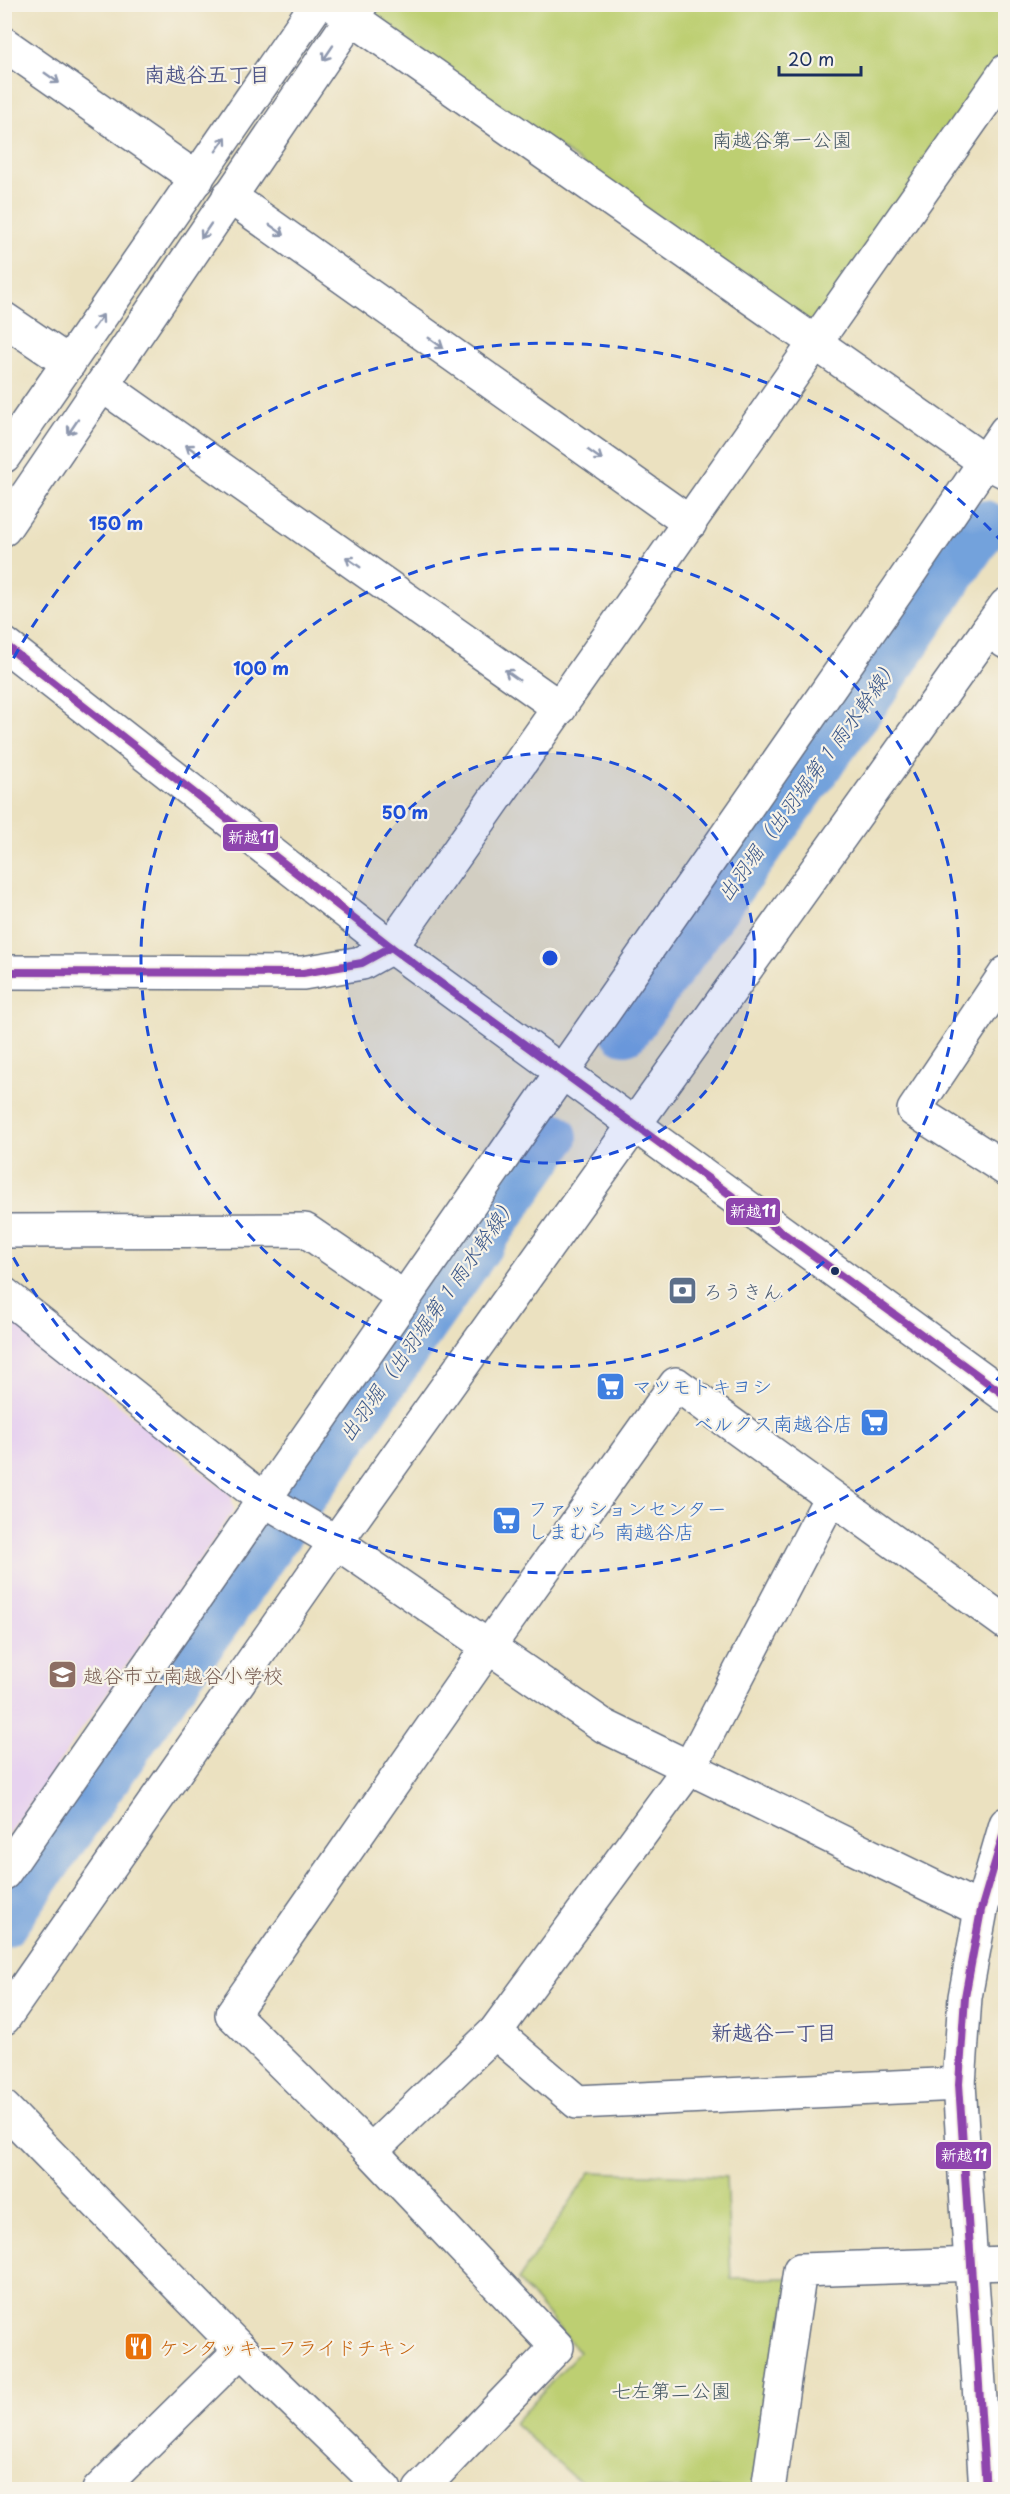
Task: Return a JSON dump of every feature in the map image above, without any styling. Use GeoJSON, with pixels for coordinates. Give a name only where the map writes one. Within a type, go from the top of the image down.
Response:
{"type":"FeatureCollection","features":[{"type":"Feature","properties":{"kind":"street"},"geometry":{"type":"LineString","coordinates":[[4,456],[317,4]]}},
{"type":"Feature","properties":{"kind":"street"},"geometry":{"type":"LineString","coordinates":[[4,529],[229,196],[348,9],[815,343],[995,466]]}},
{"type":"Feature","properties":{"kind":"street"},"geometry":{"type":"LineString","coordinates":[[4,44],[197,179]]}},
{"type":"Feature","properties":{"kind":"street"},"geometry":{"type":"LineString","coordinates":[[4,972],[303,973],[362,963],[391,946],[1005,71]]}},
{"type":"Feature","properties":{"kind":"street"},"geometry":{"type":"LineString","coordinates":[[229,196],[690,522]]}},
{"type":"Feature","properties":{"kind":"street"},"geometry":{"type":"LineString","coordinates":[[4,319],[69,363]]}},
{"type":"Feature","properties":{"kind":"street"},"geometry":{"type":"LineString","coordinates":[[102,385],[560,708]]}},
{"type":"Feature","properties":{"kind":"street"},"geometry":{"type":"LineString","coordinates":[[4,1873],[562,1072],[995,466],[1005,431]]}},
{"type":"Feature","properties":{"kind":"street"},"geometry":{"type":"LineString","coordinates":[[4,2018],[336,1542],[634,1125],[1000,626]]}},
{"type":"Feature","properties":{"kind":"street"},"geometry":{"type":"LineString","coordinates":[[4,644],[391,946],[1005,1396]]}},
{"type":"Feature","properties":{"kind":"street"},"geometry":{"type":"LineString","coordinates":[[1005,974],[914,1110],[1005,1169]]}},
{"type":"Feature","properties":{"kind":"street"},"geometry":{"type":"LineString","coordinates":[[4,1231],[305,1230],[403,1298]]}},
{"type":"Feature","properties":{"kind":"street"},"geometry":{"type":"LineString","coordinates":[[4,1294],[263,1499],[336,1542],[603,1726],[981,1910]]}},
{"type":"Feature","properties":{"kind":"street"},"geometry":{"type":"LineString","coordinates":[[420,2490],[557,2347],[371,2151],[232,2014],[489,1646],[676,1384],[1005,1623]]}},
{"type":"Feature","properties":{"kind":"street"},"geometry":{"type":"LineString","coordinates":[[371,2151],[495,2032],[690,1767],[831,1497]]}},
{"type":"Feature","properties":{"kind":"street"},"geometry":{"type":"LineString","coordinates":[[986,2490],[959,2084],[965,1997],[981,1910],[1005,1824]]}},
{"type":"Feature","properties":{"kind":"street"},"geometry":{"type":"LineString","coordinates":[[495,2032],[577,2102],[959,2084]]}},
{"type":"Feature","properties":{"kind":"street"},"geometry":{"type":"LineString","coordinates":[[4,2108],[241,2350],[385,2490]]}},
{"type":"Feature","properties":{"kind":"street"},"geometry":{"type":"LineString","coordinates":[[768,2490],[800,2270],[1005,2263]]}},
{"type":"Feature","properties":{"kind":"street"},"geometry":{"type":"LineString","coordinates":[[99,2490],[241,2350]]}},
{"type":"Feature","properties":{"kind":"shaded area","name":"越谷市立南越谷小学校"},"geometry":{"type":"Polygon","coordinates":[[[5,1314],[231,1495],[234,1510],[5,1840],[5,1314]]]}},
{"type":"Feature","properties":{"kind":"green space","name":"南越谷第一公園"},"geometry":{"type":"Polygon","coordinates":[[[380,4],[1005,5],[1005,47],[818,330],[372,15],[380,4]]]}},
{"type":"Feature","properties":{"kind":"green space","name":"七左第二公園"},"geometry":{"type":"Polygon","coordinates":[[[590,2172],[726,2177],[731,2279],[790,2278],[757,2489],[593,2489],[573,2477],[514,2423],[579,2352],[518,2280],[590,2172]]]}},
{"type":"Feature","properties":{"kind":"waterway","name":"出羽堀（出羽堀第１雨水幹線）"},"geometry":{"type":"LineString","coordinates":[[625,1030],[875,686],[984,525]]}},
{"type":"Feature","properties":{"kind":"waterway","name":"出羽堀（出羽堀第１雨水幹線）"},"geometry":{"type":"LineString","coordinates":[[300,1499],[553,1137]]}},
{"type":"Feature","properties":{"kind":"waterway","name":"出羽堀（出羽堀第１雨水幹線）"},"geometry":{"type":"LineString","coordinates":[[4,1922],[282,1526]]}},
{"type":"Feature","properties":{"kind":"transit line","name":"新越11"},"geometry":{"type":"LineString","coordinates":[[4,644],[391,947],[1006,1396]]}},
{"type":"Feature","properties":{"kind":"transit line","name":"新越11"},"geometry":{"type":"LineString","coordinates":[[4,972],[303,973],[362,963],[391,947]]}},
{"type":"Feature","properties":{"kind":"transit line","name":"新越11"},"geometry":{"type":"LineString","coordinates":[[986,2490],[959,2084],[965,1997],[981,1910],[1006,1826]]}},
{"type":"Feature","properties":{"kind":"place","name":"ろうきん"},"geometry":{"type":"Point","coordinates":[682,1291]}},
{"type":"Feature","properties":{"kind":"place","name":"マツモトキヨシ"},"geometry":{"type":"Point","coordinates":[611,1386]}},
{"type":"Feature","properties":{"kind":"place","name":"ベルクス南越谷店"},"geometry":{"type":"Point","coordinates":[874,1423]}},
{"type":"Feature","properties":{"kind":"place","name":"ファッションセンター しまむら 南越谷店"},"geometry":{"type":"Point","coordinates":[507,1520]}},
{"type":"Feature","properties":{"kind":"place","name":"越谷市立南越谷小学校"},"geometry":{"type":"Point","coordinates":[62,1675]}},
{"type":"Feature","properties":{"kind":"place","name":"ケンタッキーフライドチキン"},"geometry":{"type":"Point","coordinates":[138,2347]}},
{"type":"Feature","properties":{"kind":"district","name":"南越谷五丁目"},"geometry":{"type":"Point","coordinates":[207,73]}},
{"type":"Feature","properties":{"kind":"district","name":"新越谷一丁目"},"geometry":{"type":"Point","coordinates":[774,2031]}}]}
